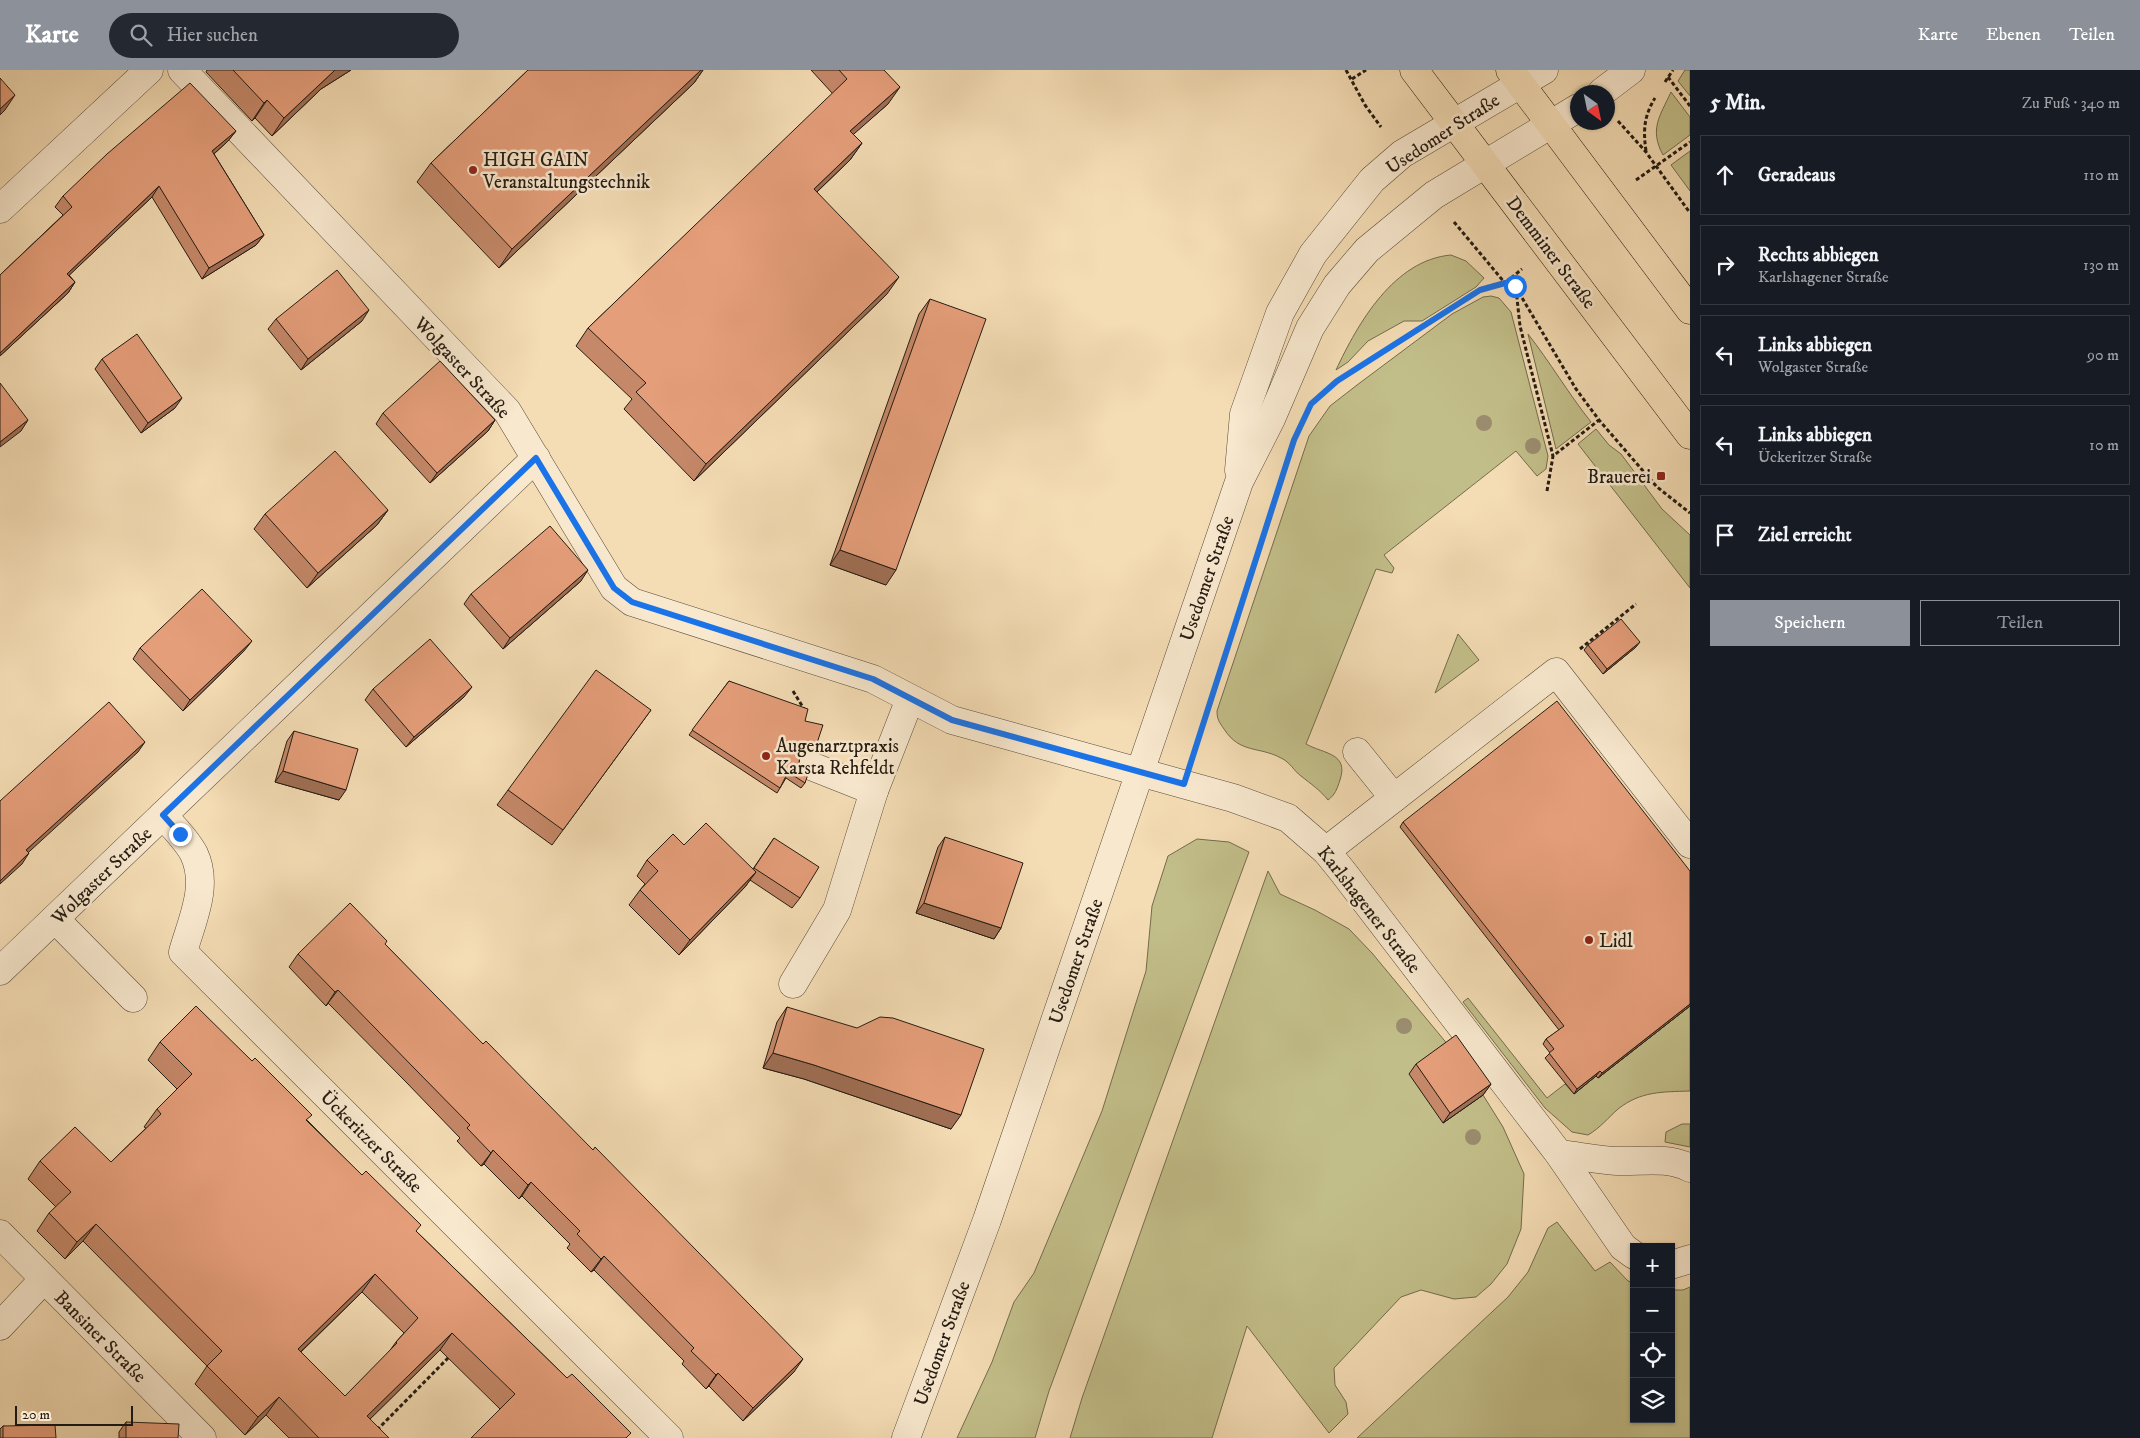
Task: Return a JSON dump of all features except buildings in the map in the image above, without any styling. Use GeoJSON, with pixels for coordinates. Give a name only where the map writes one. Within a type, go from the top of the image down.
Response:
{"type":"FeatureCollection","features":[{"type":"Feature","properties":{"kind":"main road","name":"Demminer Straße"},"geometry":{"type":"LineString","coordinates":[[1414,70],[1690,435]]}},
{"type":"Feature","properties":{"kind":"main road"},"geometry":{"type":"LineString","coordinates":[[1515,77],[1690,310]]}},
{"type":"Feature","properties":{"kind":"street"},"geometry":{"type":"LineString","coordinates":[[0,208],[149,70]]}},
{"type":"Feature","properties":{"kind":"street","name":"Wolgaster Straße"},"geometry":{"type":"LineString","coordinates":[[0,971],[536,458],[507,411],[182,70]]}},
{"type":"Feature","properties":{"kind":"street","name":"Usedomer Straße"},"geometry":{"type":"LineString","coordinates":[[1238,482],[1244,414],[1280,313],[1312,254],[1372,180],[1402,154],[1454,123],[1515,77],[1544,70]]}},
{"type":"Feature","properties":{"kind":"street"},"geometry":{"type":"LineString","coordinates":[[1612,85],[1632,70]]}},
{"type":"Feature","properties":{"kind":"street","name":"Usedomer Straße"},"geometry":{"type":"LineString","coordinates":[[906,1438],[987,1220],[1238,482],[1271,418],[1310,328],[1337,285],[1367,250],[1434,195],[1570,113]]}},
{"type":"Feature","properties":{"kind":"street","name":"Karlshagener Straße"},"geometry":{"type":"LineString","coordinates":[[536,458],[614,588],[632,602],[806,656],[873,679],[952,720],[1233,798],[1288,818],[1326,850],[1559,1154],[1623,1246],[1630,1252]]}},
{"type":"Feature","properties":{"kind":"street"},"geometry":{"type":"LineString","coordinates":[[1326,850],[1556,672],[1690,844]]}},
{"type":"Feature","properties":{"kind":"street"},"geometry":{"type":"LineString","coordinates":[[793,984],[837,910],[874,792],[910,699]]}},
{"type":"Feature","properties":{"kind":"street"},"geometry":{"type":"LineString","coordinates":[[1357,752],[1394,798]]}},
{"type":"Feature","properties":{"kind":"street"},"geometry":{"type":"LineString","coordinates":[[811,766],[874,792]]}},
{"type":"Feature","properties":{"kind":"street","name":"Ückeritzer Straße"},"geometry":{"type":"LineString","coordinates":[[163,815],[194,853],[201,873],[200,897],[183,952],[669,1438]]}},
{"type":"Feature","properties":{"kind":"street"},"geometry":{"type":"LineString","coordinates":[[55,919],[133,998]]}},
{"type":"Feature","properties":{"kind":"street"},"geometry":{"type":"LineString","coordinates":[[1559,1154],[1617,1161],[1653,1160],[1682,1164],[1690,1168]]}},
{"type":"Feature","properties":{"kind":"street","name":"Bansiner Straße"},"geometry":{"type":"LineString","coordinates":[[0,1234],[202,1438]]}},
{"type":"Feature","properties":{"kind":"street"},"geometry":{"type":"LineString","coordinates":[[1675,1265],[1690,1260]]}},
{"type":"Feature","properties":{"kind":"street"},"geometry":{"type":"LineString","coordinates":[[0,1326],[44,1279]]}},
{"type":"Feature","properties":{"kind":"path"},"geometry":{"type":"LineString","coordinates":[[1352,79],[1366,70]]}},
{"type":"Feature","properties":{"kind":"path"},"geometry":{"type":"LineString","coordinates":[[1663,85],[1673,70]]}},
{"type":"Feature","properties":{"kind":"path"},"geometry":{"type":"LineString","coordinates":[[1668,77],[1690,106]]}},
{"type":"Feature","properties":{"kind":"path"},"geometry":{"type":"LineString","coordinates":[[1646,152],[1643,128],[1648,109],[1658,93]]}},
{"type":"Feature","properties":{"kind":"path"},"geometry":{"type":"LineString","coordinates":[[1617,119],[1646,152],[1690,213]]}},
{"type":"Feature","properties":{"kind":"path"},"geometry":{"type":"LineString","coordinates":[[1655,165],[1690,142]]}},
{"type":"Feature","properties":{"kind":"path"},"geometry":{"type":"LineString","coordinates":[[1434,195],[1477,251],[1505,283],[1515,286],[1576,389],[1599,420],[1656,487],[1690,513]]}},
{"type":"Feature","properties":{"kind":"path"},"geometry":{"type":"LineString","coordinates":[[1318,398],[1337,381],[1423,325],[1480,290],[1505,283]]}},
{"type":"Feature","properties":{"kind":"path"},"geometry":{"type":"LineString","coordinates":[[1515,286],[1520,326],[1553,456],[1547,491]]}},
{"type":"Feature","properties":{"kind":"path"},"geometry":{"type":"LineString","coordinates":[[1553,456],[1599,420]]}},
{"type":"Feature","properties":{"kind":"path"},"geometry":{"type":"LineString","coordinates":[[1184,784],[1282,478]]}},
{"type":"Feature","properties":{"kind":"path"},"geometry":{"type":"LineString","coordinates":[[1576,651],[1636,604]]}},
{"type":"Feature","properties":{"kind":"path"},"geometry":{"type":"LineString","coordinates":[[806,656],[793,692],[807,713]]}},
{"type":"Feature","properties":{"kind":"path"},"geometry":{"type":"LineString","coordinates":[[376,1431],[450,1355]]}},
{"type":"Feature","properties":{"kind":"shaded area"},"geometry":{"type":"Polygon","coordinates":[[[1685,70],[1690,70],[1690,96],[1678,81],[1685,70]]]}},
{"type":"Feature","properties":{"kind":"shaded area"},"geometry":{"type":"Polygon","coordinates":[[[1671,92],[1690,117],[1690,135],[1663,155],[1656,130],[1671,92]]]}},
{"type":"Feature","properties":{"kind":"shaded area"},"geometry":{"type":"Polygon","coordinates":[[[1690,151],[1690,191],[1671,165],[1690,151]]]}},
{"type":"Feature","properties":{"kind":"shaded area"},"geometry":{"type":"Polygon","coordinates":[[[1451,255],[1466,261],[1484,278],[1476,287],[1422,321],[1404,321],[1368,341],[1348,362],[1336,370],[1367,314],[1395,281],[1412,268],[1431,259],[1451,255]]]}},
{"type":"Feature","properties":{"kind":"shaded area"},"geometry":{"type":"Polygon","coordinates":[[[1483,297],[1499,298],[1511,312],[1548,456],[1546,469],[1537,476],[1516,451],[1384,555],[1394,568],[1392,573],[1376,569],[1306,744],[1333,756],[1341,764],[1342,771],[1338,786],[1328,800],[1284,760],[1273,754],[1243,746],[1230,737],[1218,718],[1217,711],[1309,436],[1330,406],[1357,385],[1452,314],[1483,297]]]}},
{"type":"Feature","properties":{"kind":"shaded area"},"geometry":{"type":"Polygon","coordinates":[[[1528,334],[1591,422],[1556,449],[1528,334]]]}},
{"type":"Feature","properties":{"kind":"shaded area"},"geometry":{"type":"Polygon","coordinates":[[[1596,429],[1609,445],[1621,454],[1662,509],[1690,535],[1690,588],[1578,444],[1596,429]]]}},
{"type":"Feature","properties":{"kind":"shaded area"},"geometry":{"type":"Polygon","coordinates":[[[1458,634],[1479,660],[1435,693],[1458,634]]]}},
{"type":"Feature","properties":{"kind":"shaded area"},"geometry":{"type":"Polygon","coordinates":[[[1197,839],[1229,842],[1249,852],[1049,1391],[1035,1438],[957,1438],[992,1362],[1014,1302],[1034,1273],[1102,1111],[1146,971],[1152,906],[1168,856],[1197,839]]]}},
{"type":"Feature","properties":{"kind":"shaded area"},"geometry":{"type":"Polygon","coordinates":[[[1268,871],[1280,894],[1315,910],[1349,929],[1372,953],[1449,1046],[1443,1123],[1483,1095],[1503,1127],[1524,1174],[1521,1229],[1507,1264],[1491,1284],[1476,1297],[1454,1299],[1421,1290],[1401,1297],[1334,1368],[1335,1385],[1346,1402],[1348,1414],[1329,1433],[1247,1326],[1212,1438],[1070,1438],[1082,1398],[1268,871]]]}},
{"type":"Feature","properties":{"kind":"shaded area"},"geometry":{"type":"Polygon","coordinates":[[[1468,998],[1547,1098],[1565,1084],[1574,1094],[1596,1076],[1598,1078],[1690,1006],[1690,1091],[1661,1092],[1635,1099],[1618,1109],[1588,1135],[1572,1132],[1545,1108],[1463,1002],[1468,998]]]}},
{"type":"Feature","properties":{"kind":"shaded area"},"geometry":{"type":"Polygon","coordinates":[[[1682,1124],[1690,1124],[1690,1147],[1665,1142],[1666,1132],[1682,1124]]]}},
{"type":"Feature","properties":{"kind":"shaded area"},"geometry":{"type":"Polygon","coordinates":[[[1557,1222],[1595,1271],[1610,1262],[1630,1282],[1630,1423],[1675,1423],[1675,1290],[1683,1290],[1690,1287],[1690,1438],[1357,1438],[1508,1297],[1528,1272],[1548,1228],[1557,1222]]]}},
{"type":"Feature","properties":{"kind":"place","name":"HIGH GAIN Veranstaltungstechnik"},"geometry":{"type":"Point","coordinates":[473,170]}},
{"type":"Feature","properties":{"kind":"place","name":"Brauerei"},"geometry":{"type":"Point","coordinates":[1661,476]}},
{"type":"Feature","properties":{"kind":"place","name":"Augenarztpraxis Karsta Rehfeldt"},"geometry":{"type":"Point","coordinates":[766,756]}},
{"type":"Feature","properties":{"kind":"place","name":"Lidl"},"geometry":{"type":"Point","coordinates":[1589,940]}},
{"type":"Feature","properties":{"kind":"route"},"geometry":{"type":"LineString","coordinates":[[180,834],[163,815],[536,458],[614,588],[632,602],[806,656],[873,679],[952,720],[1184,784],[1294,440],[1311,404],[1337,381],[1480,290],[1505,283],[1515,286]]}}]}
